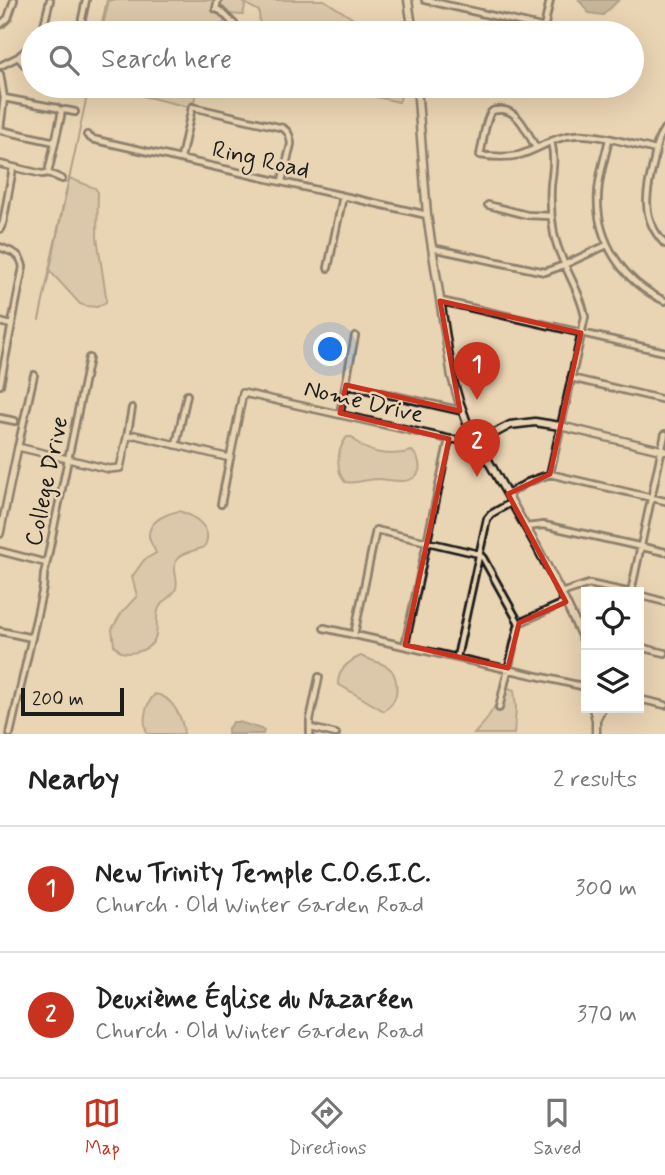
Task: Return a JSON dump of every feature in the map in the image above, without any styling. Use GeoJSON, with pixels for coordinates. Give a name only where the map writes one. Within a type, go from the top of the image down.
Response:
{"type":"FeatureCollection","features":[{"type":"Feature","properties":{"kind":"main road"},"geometry":{"type":"LineString","coordinates":[[408,0],[411,21]]}},
{"type":"Feature","properties":{"kind":"main road"},"geometry":{"type":"LineString","coordinates":[[418,98],[427,215],[452,377],[462,411],[513,502],[581,634]]}},
{"type":"Feature","properties":{"kind":"main road"},"geometry":{"type":"LineString","coordinates":[[478,442],[510,425],[535,422],[663,451]]}},
{"type":"Feature","properties":{"kind":"main road"},"geometry":{"type":"LineString","coordinates":[[596,734],[598,713]]}},
{"type":"Feature","properties":{"kind":"street"},"geometry":{"type":"LineString","coordinates":[[0,25],[8,18],[14,0]]}},
{"type":"Feature","properties":{"kind":"street"},"geometry":{"type":"LineString","coordinates":[[44,21],[50,0]]}},
{"type":"Feature","properties":{"kind":"street"},"geometry":{"type":"LineString","coordinates":[[82,21],[86,0]]}},
{"type":"Feature","properties":{"kind":"street"},"geometry":{"type":"LineString","coordinates":[[218,0],[216,9],[231,21]]}},
{"type":"Feature","properties":{"kind":"street"},"geometry":{"type":"LineString","coordinates":[[425,0],[517,21]]}},
{"type":"Feature","properties":{"kind":"street"},"geometry":{"type":"LineString","coordinates":[[547,21],[550,0]]}},
{"type":"Feature","properties":{"kind":"street"},"geometry":{"type":"LineString","coordinates":[[0,66],[21,54]]}},
{"type":"Feature","properties":{"kind":"street"},"geometry":{"type":"LineString","coordinates":[[18,57],[21,60]]}},
{"type":"Feature","properties":{"kind":"street"},"geometry":{"type":"LineString","coordinates":[[0,74],[4,98],[0,130],[55,142]]}},
{"type":"Feature","properties":{"kind":"street"},"geometry":{"type":"LineString","coordinates":[[4,98],[75,112]]}},
{"type":"Feature","properties":{"kind":"street"},"geometry":{"type":"LineString","coordinates":[[181,158],[192,107],[283,128],[289,134],[291,144],[282,181]]}},
{"type":"Feature","properties":{"kind":"street"},"geometry":{"type":"LineString","coordinates":[[536,148],[525,128],[509,112],[495,110],[489,115],[480,155],[521,155],[536,148],[551,141],[573,135],[593,135],[656,150]]}},
{"type":"Feature","properties":{"kind":"street"},"geometry":{"type":"LineString","coordinates":[[48,173],[61,111]]}},
{"type":"Feature","properties":{"kind":"street"},"geometry":{"type":"LineString","coordinates":[[664,129],[646,191],[647,213],[655,234],[665,244]]}},
{"type":"Feature","properties":{"kind":"street","name":"Ring Road"},"geometry":{"type":"LineString","coordinates":[[87,135],[92,139],[427,215]]}},
{"type":"Feature","properties":{"kind":"street"},"geometry":{"type":"LineString","coordinates":[[609,139],[598,192],[598,211],[607,245],[628,276],[641,288],[665,301]]}},
{"type":"Feature","properties":{"kind":"street"},"geometry":{"type":"LineString","coordinates":[[550,474],[585,317],[583,306],[554,237],[551,187],[555,155],[551,141]]}},
{"type":"Feature","properties":{"kind":"street"},"geometry":{"type":"LineString","coordinates":[[0,164],[48,173],[62,179]]}},
{"type":"Feature","properties":{"kind":"street"},"geometry":{"type":"LineString","coordinates":[[0,229],[13,168]]}},
{"type":"Feature","properties":{"kind":"street"},"geometry":{"type":"LineString","coordinates":[[328,268],[343,195]]}},
{"type":"Feature","properties":{"kind":"street"},"geometry":{"type":"LineString","coordinates":[[488,205],[527,215],[551,216]]}},
{"type":"Feature","properties":{"kind":"street"},"geometry":{"type":"LineString","coordinates":[[432,247],[545,272],[607,245]]}},
{"type":"Feature","properties":{"kind":"street"},"geometry":{"type":"LineString","coordinates":[[0,247],[16,254],[23,267],[0,385]]}},
{"type":"Feature","properties":{"kind":"street"},"geometry":{"type":"LineString","coordinates":[[440,301],[665,352]]}},
{"type":"Feature","properties":{"kind":"street"},"geometry":{"type":"LineString","coordinates":[[0,322],[11,325]]}},
{"type":"Feature","properties":{"kind":"street"},"geometry":{"type":"LineString","coordinates":[[340,413],[355,336]]}},
{"type":"Feature","properties":{"kind":"street","name":"College Drive"},"geometry":{"type":"LineString","coordinates":[[10,734],[89,358]]}},
{"type":"Feature","properties":{"kind":"street"},"geometry":{"type":"LineString","coordinates":[[0,534],[34,375]]}},
{"type":"Feature","properties":{"kind":"street"},"geometry":{"type":"LineString","coordinates":[[571,378],[665,400]]}},
{"type":"Feature","properties":{"kind":"street"},"geometry":{"type":"LineString","coordinates":[[346,385],[462,411]]}},
{"type":"Feature","properties":{"kind":"street","name":"Nome Drive"},"geometry":{"type":"LineString","coordinates":[[230,458],[243,393],[450,439],[478,442]]}},
{"type":"Feature","properties":{"kind":"street"},"geometry":{"type":"LineString","coordinates":[[176,444],[187,395]]}},
{"type":"Feature","properties":{"kind":"street"},"geometry":{"type":"LineString","coordinates":[[18,447],[109,469],[120,468],[132,408]]}},
{"type":"Feature","properties":{"kind":"street"},"geometry":{"type":"LineString","coordinates":[[0,418],[15,421]]}},
{"type":"Feature","properties":{"kind":"street"},"geometry":{"type":"LineString","coordinates":[[630,587],[665,434]]}},
{"type":"Feature","properties":{"kind":"street"},"geometry":{"type":"LineString","coordinates":[[127,436],[135,435],[230,458],[221,504]]}},
{"type":"Feature","properties":{"kind":"street"},"geometry":{"type":"LineString","coordinates":[[405,645],[450,439]]}},
{"type":"Feature","properties":{"kind":"street"},"geometry":{"type":"LineString","coordinates":[[508,494],[528,482],[550,474],[665,501]]}},
{"type":"Feature","properties":{"kind":"street"},"geometry":{"type":"LineString","coordinates":[[457,657],[487,519],[513,502]]}},
{"type":"Feature","properties":{"kind":"street"},"geometry":{"type":"LineString","coordinates":[[526,527],[544,525],[665,552]]}},
{"type":"Feature","properties":{"kind":"street"},"geometry":{"type":"LineString","coordinates":[[354,635],[376,530],[479,554],[519,623],[499,708]]}},
{"type":"Feature","properties":{"kind":"street"},"geometry":{"type":"LineString","coordinates":[[0,551],[46,563]]}},
{"type":"Feature","properties":{"kind":"street"},"geometry":{"type":"LineString","coordinates":[[561,593],[589,584],[604,587]]}},
{"type":"Feature","properties":{"kind":"street"},"geometry":{"type":"LineString","coordinates":[[644,596],[665,602]]}},
{"type":"Feature","properties":{"kind":"street"},"geometry":{"type":"LineString","coordinates":[[519,623],[566,602]]}},
{"type":"Feature","properties":{"kind":"street"},"geometry":{"type":"LineString","coordinates":[[324,628],[581,686]]}},
{"type":"Feature","properties":{"kind":"street"},"geometry":{"type":"LineString","coordinates":[[0,631],[32,638]]}},
{"type":"Feature","properties":{"kind":"street"},"geometry":{"type":"LineString","coordinates":[[644,648],[665,653]]}},
{"type":"Feature","properties":{"kind":"street"},"geometry":{"type":"LineString","coordinates":[[319,677],[310,720],[311,731],[336,734]]}},
{"type":"Feature","properties":{"kind":"street"},"geometry":{"type":"LineString","coordinates":[[644,700],[665,705]]}},
{"type":"Feature","properties":{"kind":"highlighted area"},"geometry":{"type":"Polygon","coordinates":[[[440,301],[581,333],[550,474],[508,494],[566,602],[519,623],[508,668],[405,645],[449,439],[340,413],[346,385],[460,411],[440,301]]]}},
{"type":"Feature","properties":{"kind":"shaded area"},"geometry":{"type":"Polygon","coordinates":[[[109,0],[241,0],[245,6],[243,15],[228,14],[225,21],[104,21],[109,0]]]}},
{"type":"Feature","properties":{"kind":"shaded area"},"geometry":{"type":"Polygon","coordinates":[[[245,0],[324,0],[356,21],[259,21],[259,11],[246,4],[245,0]]]}},
{"type":"Feature","properties":{"kind":"shaded area"},"geometry":{"type":"Polygon","coordinates":[[[579,0],[619,0],[603,15],[589,13],[579,0]]]}},
{"type":"Feature","properties":{"kind":"shaded area"},"geometry":{"type":"Polygon","coordinates":[[[151,98],[195,98],[189,107],[151,98]]]}},
{"type":"Feature","properties":{"kind":"shaded area"},"geometry":{"type":"Polygon","coordinates":[[[381,98],[400,98],[399,102],[381,98]]]}},
{"type":"Feature","properties":{"kind":"shaded area"},"geometry":{"type":"Polygon","coordinates":[[[69,178],[95,188],[98,192],[97,237],[106,302],[97,307],[80,304],[49,270],[69,178]]]}},
{"type":"Feature","properties":{"kind":"shaded area"},"geometry":{"type":"Polygon","coordinates":[[[347,437],[352,437],[364,448],[380,453],[412,451],[418,460],[419,471],[407,481],[378,479],[345,482],[338,460],[347,437]]]}},
{"type":"Feature","properties":{"kind":"shaded area"},"geometry":{"type":"Polygon","coordinates":[[[179,511],[202,524],[207,540],[204,547],[185,554],[176,561],[176,588],[159,608],[156,635],[151,644],[137,652],[121,652],[114,645],[112,629],[122,612],[137,596],[132,577],[144,560],[156,553],[149,531],[164,516],[179,511]]]}},
{"type":"Feature","properties":{"kind":"shaded area"},"geometry":{"type":"Polygon","coordinates":[[[361,656],[388,667],[394,674],[396,695],[384,711],[338,684],[345,667],[361,656]]]}},
{"type":"Feature","properties":{"kind":"shaded area"},"geometry":{"type":"Polygon","coordinates":[[[508,688],[514,690],[514,734],[474,734],[485,722],[508,688]]]}},
{"type":"Feature","properties":{"kind":"shaded area"},"geometry":{"type":"Polygon","coordinates":[[[155,694],[167,699],[176,709],[184,734],[147,734],[145,713],[155,694]]]}},
{"type":"Feature","properties":{"kind":"shaded area"},"geometry":{"type":"Polygon","coordinates":[[[233,722],[264,730],[263,734],[228,734],[228,728],[233,722]]]}},
{"type":"Feature","properties":{"kind":"waterway"},"geometry":{"type":"LineString","coordinates":[[103,21],[107,0]]}},
{"type":"Feature","properties":{"kind":"waterway"},"geometry":{"type":"LineString","coordinates":[[39,320],[86,98]]}},
{"type":"Feature","properties":{"kind":"place","name":"New Trinity Temple C.O.G.I.C."},"geometry":{"type":"Point","coordinates":[477,400]}},
{"type":"Feature","properties":{"kind":"place","name":"Deuxième Église du Nazaréen"},"geometry":{"type":"Point","coordinates":[477,477]}}]}
